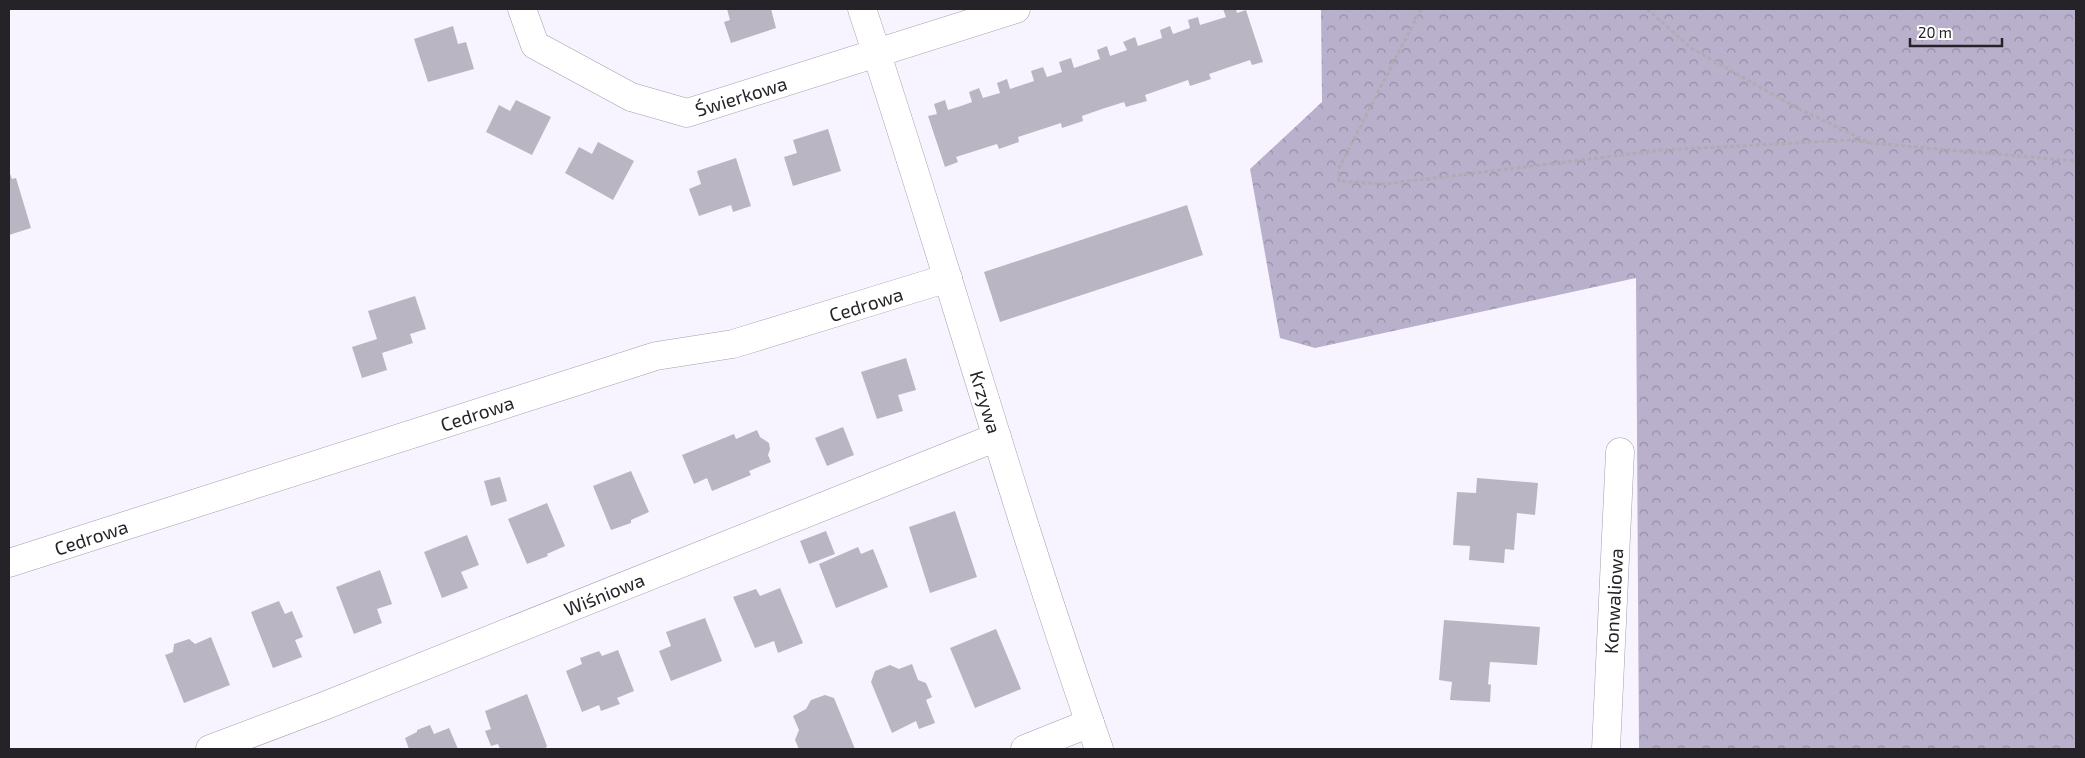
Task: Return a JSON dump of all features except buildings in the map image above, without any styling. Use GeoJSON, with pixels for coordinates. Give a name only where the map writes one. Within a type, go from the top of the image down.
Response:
{"type":"FeatureCollection","features":[{"type":"Feature","properties":{"kind":"street","name":"Świerkowa"},"geometry":{"type":"LineString","coordinates":[[522,9],[535,45],[630,97],[687,113],[1016,9]]}},
{"type":"Feature","properties":{"kind":"street","name":"Krzywa"},"geometry":{"type":"LineString","coordinates":[[862,9],[997,437],[1099,749]]}},
{"type":"Feature","properties":{"kind":"street","name":"Cedrowa"},"geometry":{"type":"LineString","coordinates":[[9,564],[656,356],[732,344],[948,278]]}},
{"type":"Feature","properties":{"kind":"street","name":"Wiśniowa"},"geometry":{"type":"LineString","coordinates":[[210,749],[333,702],[997,437]]}},
{"type":"Feature","properties":{"kind":"street","name":"Konwaliowa"},"geometry":{"type":"LineString","coordinates":[[1606,749],[1620,452]]}},
{"type":"Feature","properties":{"kind":"street"},"geometry":{"type":"LineString","coordinates":[[1025,749],[1090,723]]}},
{"type":"Feature","properties":{"kind":"path"},"geometry":{"type":"LineString","coordinates":[[1421,9],[1339,168],[1339,181],[1385,184],[1664,150],[1851,140],[2076,161]]}},
{"type":"Feature","properties":{"kind":"path"},"geometry":{"type":"LineString","coordinates":[[1647,9],[1691,48],[1797,108],[1871,143]]}},
{"type":"Feature","properties":{"kind":"green space"},"geometry":{"type":"Polygon","coordinates":[[[1321,9],[2076,9],[2076,749],[1639,749],[1636,278],[1315,348],[1280,338],[1250,169],[1322,102],[1321,9]]]}}]}
